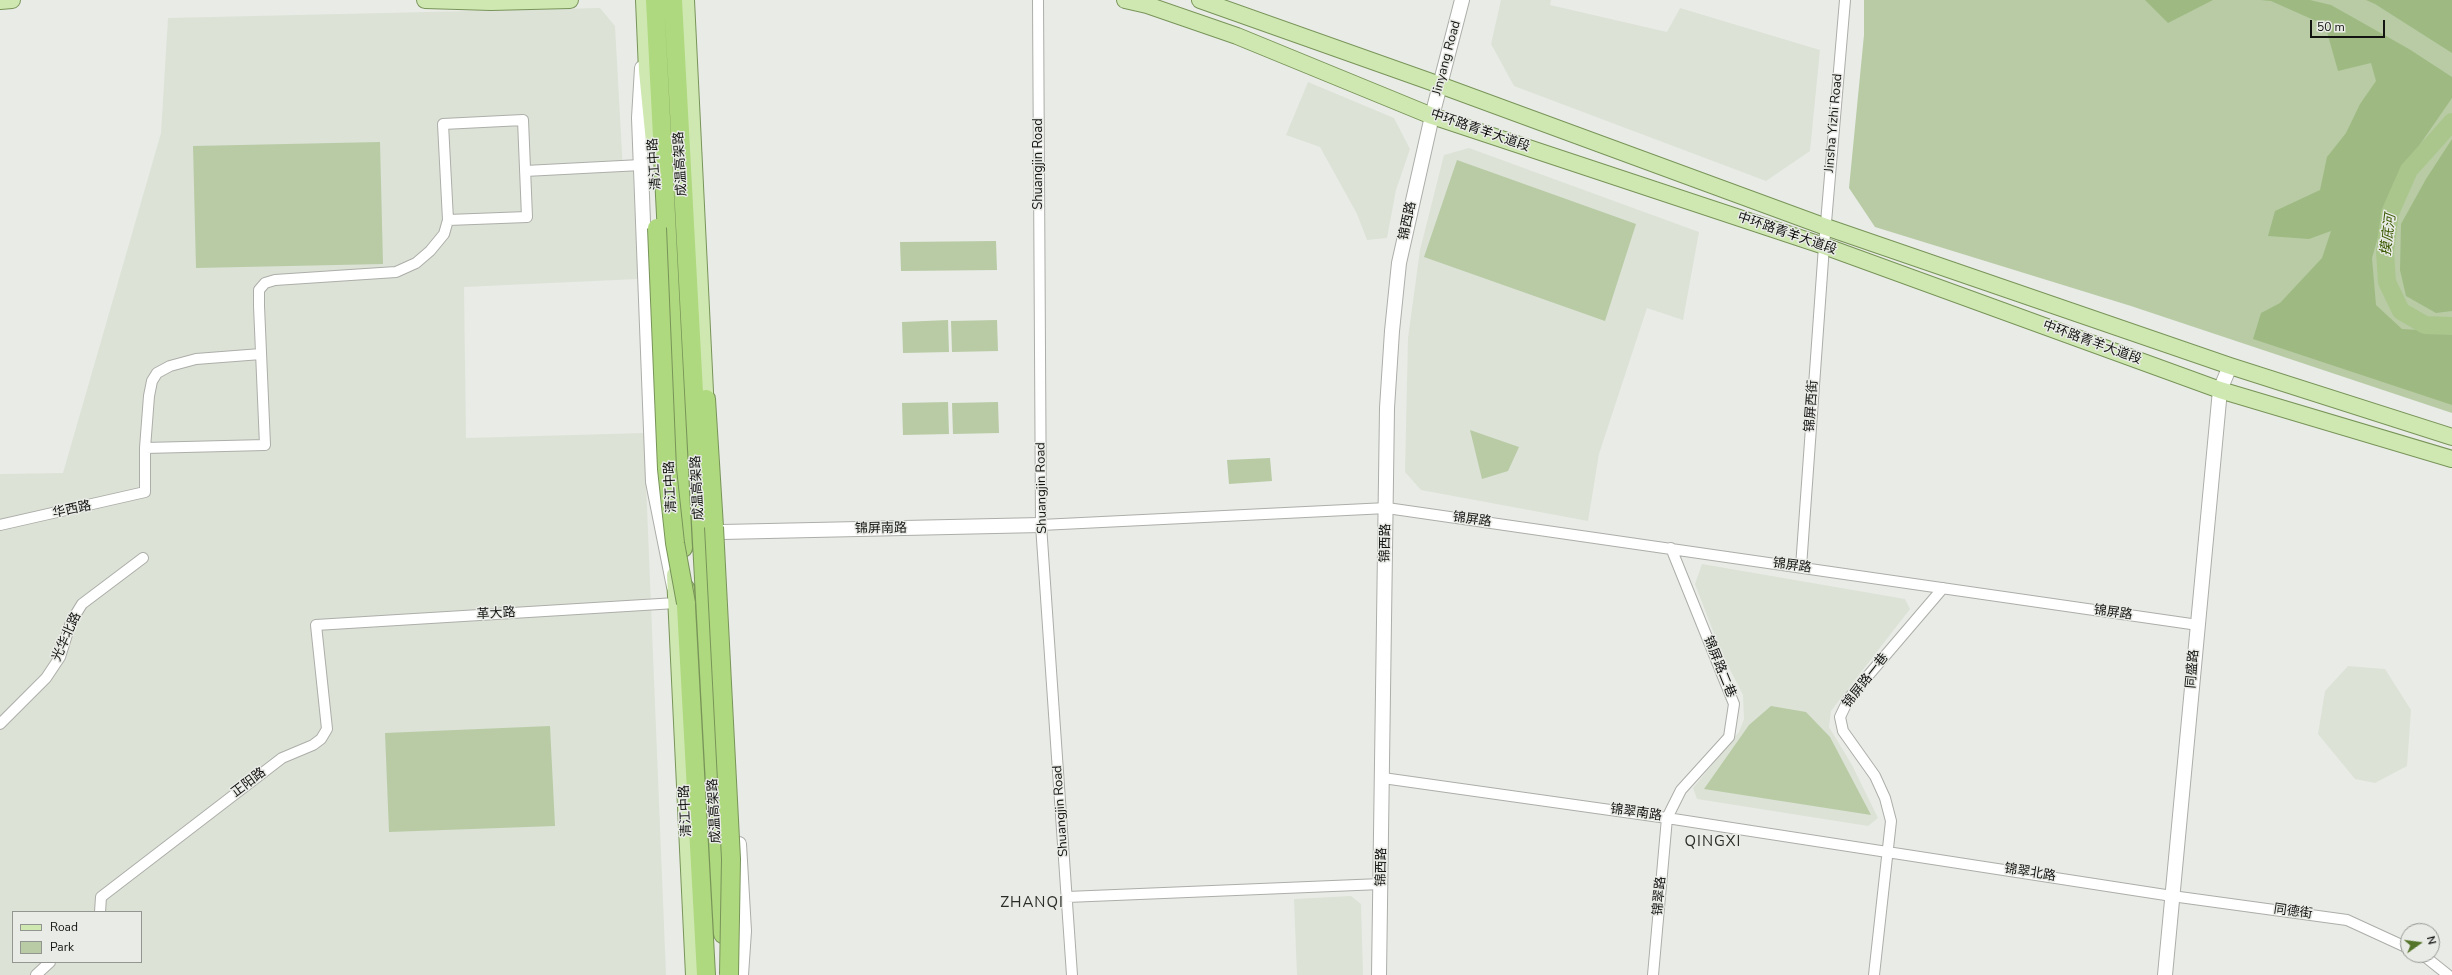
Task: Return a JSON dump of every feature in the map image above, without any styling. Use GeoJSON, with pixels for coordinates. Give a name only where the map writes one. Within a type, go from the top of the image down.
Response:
{"type":"FeatureCollection","features":[{"type":"Feature","properties":{"kind":"highway","name":"成温高架路"},"geometry":{"type":"LineString","coordinates":[[655,0],[679,602],[706,975]]}},
{"type":"Feature","properties":{"kind":"highway","name":"成温高架路"},"geometry":{"type":"LineString","coordinates":[[673,0],[725,975]]}},
{"type":"Feature","properties":{"kind":"highway"},"geometry":{"type":"LineString","coordinates":[[647,72],[657,228],[667,469],[675,543],[679,602]]}},
{"type":"Feature","properties":{"kind":"highway"},"geometry":{"type":"LineString","coordinates":[[706,399],[718,529],[731,859],[730,975]]}},
{"type":"Feature","properties":{"kind":"main road"},"geometry":{"type":"LineString","coordinates":[[0,1],[12,0]]}},
{"type":"Feature","properties":{"kind":"main road"},"geometry":{"type":"LineString","coordinates":[[425,0],[491,2],[570,0]]}},
{"type":"Feature","properties":{"kind":"main road","name":"清江中路"},"geometry":{"type":"LineString","coordinates":[[644,0],[647,72],[656,152],[679,602],[694,975]]}},
{"type":"Feature","properties":{"kind":"main road"},"geometry":{"type":"LineString","coordinates":[[686,0],[699,293],[706,399],[706,534],[730,975]]}},
{"type":"Feature","properties":{"kind":"main road","name":"中环路青羊大道段"},"geometry":{"type":"LineString","coordinates":[[1125,0],[1142,2],[1237,36],[1432,116],[1824,246],[2220,390],[2452,459]]}},
{"type":"Feature","properties":{"kind":"main road","name":"中环路青羊大道段"},"geometry":{"type":"LineString","coordinates":[[1200,0],[1826,227],[2230,366],[2452,437]]}},
{"type":"Feature","properties":{"kind":"street","name":"Shuangjin Road"},"geometry":{"type":"LineString","coordinates":[[1038,0],[1041,525],[1072,975]]}},
{"type":"Feature","properties":{"kind":"street","name":"Jinyang Road"},"geometry":{"type":"LineString","coordinates":[[1432,116],[1462,0]]}},
{"type":"Feature","properties":{"kind":"street","name":"Jinsha Yizhi Road"},"geometry":{"type":"LineString","coordinates":[[1824,246],[1845,0]]}},
{"type":"Feature","properties":{"kind":"street"},"geometry":{"type":"LineString","coordinates":[[645,18],[639,118],[653,482],[679,602]]}},
{"type":"Feature","properties":{"kind":"street","name":"锦西路"},"geometry":{"type":"LineString","coordinates":[[1379,975],[1387,508],[1387,408],[1399,263],[1432,116]]}},
{"type":"Feature","properties":{"kind":"street"},"geometry":{"type":"LineString","coordinates":[[261,354],[196,359],[170,366],[157,373],[152,381],[149,396],[145,448],[265,445],[259,290],[265,283],[275,280],[396,272],[416,263],[430,251],[444,234],[448,220],[443,124],[523,120],[527,217],[448,220]]}},
{"type":"Feature","properties":{"kind":"street"},"geometry":{"type":"LineString","coordinates":[[525,171],[641,165]]}},
{"type":"Feature","properties":{"kind":"street","name":"锦屏西街"},"geometry":{"type":"LineString","coordinates":[[1801,567],[1824,246]]}},
{"type":"Feature","properties":{"kind":"street","name":"同盛路"},"geometry":{"type":"LineString","coordinates":[[2165,975],[2220,390],[2230,366]]}},
{"type":"Feature","properties":{"kind":"street","name":"华西路"},"geometry":{"type":"LineString","coordinates":[[0,525],[144,492],[145,448]]}},
{"type":"Feature","properties":{"kind":"street","name":"锦屏路"},"geometry":{"type":"LineString","coordinates":[[1041,525],[1387,508],[1671,548],[2198,626]]}},
{"type":"Feature","properties":{"kind":"street","name":"锦屏南路"},"geometry":{"type":"LineString","coordinates":[[718,529],[1041,525]]}},
{"type":"Feature","properties":{"kind":"street"},"geometry":{"type":"LineString","coordinates":[[718,529],[744,931],[741,975]]}},
{"type":"Feature","properties":{"kind":"street","name":"锦屏路二巷"},"geometry":{"type":"LineString","coordinates":[[1667,818],[1681,790],[1729,737],[1734,704],[1671,548]]}},
{"type":"Feature","properties":{"kind":"street","name":"光华北路"},"geometry":{"type":"LineString","coordinates":[[0,724],[46,678],[60,656],[71,622],[82,604],[143,558]]}},
{"type":"Feature","properties":{"kind":"street","name":"锦屏路一巷"},"geometry":{"type":"LineString","coordinates":[[1888,851],[1891,821],[1885,798],[1875,776],[1843,730],[1840,717],[1850,698],[1942,588]]}},
{"type":"Feature","properties":{"kind":"street","name":"革大路"},"geometry":{"type":"LineString","coordinates":[[316,625],[679,602]]}},
{"type":"Feature","properties":{"kind":"street","name":"正阳路"},"geometry":{"type":"LineString","coordinates":[[100,911],[101,896],[282,758],[313,745],[321,739],[327,729],[316,625]]}},
{"type":"Feature","properties":{"kind":"street","name":"锦翠南路"},"geometry":{"type":"LineString","coordinates":[[1383,778],[1888,851]]}},
{"type":"Feature","properties":{"kind":"street","name":"锦翠路"},"geometry":{"type":"LineString","coordinates":[[1653,975],[1667,818]]}},
{"type":"Feature","properties":{"kind":"street"},"geometry":{"type":"LineString","coordinates":[[1874,975],[1888,851]]}},
{"type":"Feature","properties":{"kind":"street","name":"锦翠北路"},"geometry":{"type":"LineString","coordinates":[[1888,851],[2172,896]]}},
{"type":"Feature","properties":{"kind":"street"},"geometry":{"type":"LineString","coordinates":[[1067,897],[1381,884]]}},
{"type":"Feature","properties":{"kind":"street","name":"同德街"},"geometry":{"type":"LineString","coordinates":[[2172,896],[2347,920],[2400,944]]}},
{"type":"Feature","properties":{"kind":"street"},"geometry":{"type":"LineString","coordinates":[[36,975],[49,963]]}},
{"type":"Feature","properties":{"kind":"street"},"geometry":{"type":"LineString","coordinates":[[2433,963],[2448,975]]}},
{"type":"Feature","properties":{"kind":"shaded area"},"geometry":{"type":"Polygon","coordinates":[[[1501,0],[1551,0],[1550,5],[1667,32],[1680,8],[1820,50],[1810,151],[1766,181],[1514,86],[1491,44],[1501,0]]]}},
{"type":"Feature","properties":{"kind":"shaded area"},"geometry":{"type":"Polygon","coordinates":[[[600,8],[615,26],[623,171],[633,171],[638,279],[464,287],[466,438],[644,433],[666,975],[0,975],[0,474],[63,473],[161,133],[168,18],[600,8]]]}},
{"type":"Feature","properties":{"kind":"shaded area"},"geometry":{"type":"Polygon","coordinates":[[[1308,82],[1394,118],[1410,149],[1396,190],[1387,238],[1367,240],[1357,214],[1320,147],[1286,135],[1308,82]]]}},
{"type":"Feature","properties":{"kind":"shaded area"},"geometry":{"type":"Polygon","coordinates":[[[1469,148],[1699,232],[1683,320],[1647,308],[1599,454],[1588,521],[1421,490],[1405,472],[1408,338],[1420,250],[1444,155],[1469,148]]]}},
{"type":"Feature","properties":{"kind":"shaded area"},"geometry":{"type":"Polygon","coordinates":[[[1702,564],[1905,599],[1910,609],[1831,711],[1829,727],[1852,765],[1878,818],[1868,826],[1697,799],[1693,788],[1739,732],[1744,719],[1743,695],[1721,652],[1695,584],[1702,564]]]}},
{"type":"Feature","properties":{"kind":"shaded area"},"geometry":{"type":"Polygon","coordinates":[[[2348,666],[2385,669],[2411,710],[2407,766],[2375,783],[2355,779],[2318,734],[2325,691],[2348,666]]]}},
{"type":"Feature","properties":{"kind":"shaded area"},"geometry":{"type":"Polygon","coordinates":[[[1351,896],[1361,904],[1363,975],[1297,975],[1294,899],[1351,896]]]}},
{"type":"Feature","properties":{"kind":"green space"},"geometry":{"type":"Polygon","coordinates":[[[1864,0],[2452,0],[2452,413],[2131,306],[1875,227],[1849,188],[1864,35],[1864,0]]]}},
{"type":"Feature","properties":{"kind":"green space"},"geometry":{"type":"Polygon","coordinates":[[[2145,0],[2213,0],[2168,23],[2145,0]]]}},
{"type":"Feature","properties":{"kind":"green space"},"geometry":{"type":"Polygon","coordinates":[[[2260,0],[2310,0],[2331,5],[2409,49],[2452,77],[2452,98],[2394,182],[2372,258],[2376,305],[2402,329],[2452,332],[2452,405],[2253,339],[2261,313],[2280,303],[2322,258],[2331,231],[2309,239],[2268,236],[2275,211],[2320,190],[2327,157],[2346,133],[2360,104],[2376,81],[2371,63],[2338,71],[2325,25],[2271,1],[2260,0]]]}},
{"type":"Feature","properties":{"kind":"green space"},"geometry":{"type":"Polygon","coordinates":[[[2366,0],[2452,0],[2452,53],[2375,4],[2366,0]]]}},
{"type":"Feature","properties":{"kind":"green space"},"geometry":{"type":"Polygon","coordinates":[[[2452,139],[2452,311],[2436,313],[2406,296],[2400,270],[2401,224],[2426,179],[2452,139]]]}},
{"type":"Feature","properties":{"kind":"green space"},"geometry":{"type":"Polygon","coordinates":[[[380,142],[383,264],[196,268],[193,146],[380,142]]]}},
{"type":"Feature","properties":{"kind":"green space"},"geometry":{"type":"Polygon","coordinates":[[[1457,160],[1636,224],[1605,321],[1424,257],[1457,160]]]}},
{"type":"Feature","properties":{"kind":"green space"},"geometry":{"type":"Polygon","coordinates":[[[996,241],[997,270],[901,271],[900,242],[996,241]]]}},
{"type":"Feature","properties":{"kind":"green space"},"geometry":{"type":"Polygon","coordinates":[[[948,320],[949,352],[903,353],[902,322],[948,320]]]}},
{"type":"Feature","properties":{"kind":"green space"},"geometry":{"type":"Polygon","coordinates":[[[997,320],[998,351],[952,352],[951,321],[997,320]]]}},
{"type":"Feature","properties":{"kind":"green space"},"geometry":{"type":"Polygon","coordinates":[[[948,402],[949,434],[903,435],[902,403],[948,402]]]}},
{"type":"Feature","properties":{"kind":"green space"},"geometry":{"type":"Polygon","coordinates":[[[998,402],[999,433],[953,434],[952,403],[998,402]]]}},
{"type":"Feature","properties":{"kind":"green space"},"geometry":{"type":"Polygon","coordinates":[[[1470,430],[1519,447],[1508,471],[1482,479],[1470,430]]]}},
{"type":"Feature","properties":{"kind":"green space"},"geometry":{"type":"Polygon","coordinates":[[[1270,458],[1272,481],[1229,484],[1227,460],[1270,458]]]}},
{"type":"Feature","properties":{"kind":"green space"},"geometry":{"type":"Polygon","coordinates":[[[1771,706],[1806,712],[1830,737],[1871,815],[1704,789],[1749,725],[1771,706]]]}},
{"type":"Feature","properties":{"kind":"green space"},"geometry":{"type":"Polygon","coordinates":[[[550,726],[555,826],[389,832],[385,733],[550,726]]]}},
{"type":"Feature","properties":{"kind":"waterway","name":"摸底河"},"geometry":{"type":"LineString","coordinates":[[2452,122],[2409,170],[2390,213],[2385,252],[2387,282],[2401,311],[2425,325],[2452,326]]}},
{"type":"Feature","properties":{"kind":"district","name":"QINGXI"},"geometry":{"type":"Point","coordinates":[1713,842]}},
{"type":"Feature","properties":{"kind":"district","name":"ZHANQI"},"geometry":{"type":"Point","coordinates":[1032,903]}}]}
